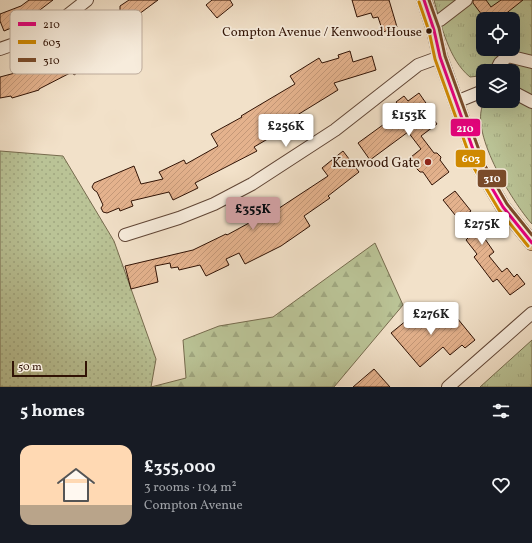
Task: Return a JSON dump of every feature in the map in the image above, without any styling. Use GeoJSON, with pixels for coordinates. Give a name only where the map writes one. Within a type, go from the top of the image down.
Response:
{"type":"FeatureCollection","features":[{"type":"Feature","properties":{"kind":"main road"},"geometry":{"type":"LineString","coordinates":[[424,0],[432,23],[440,57],[479,166],[503,206],[532,243]]}},
{"type":"Feature","properties":{"kind":"street"},"geometry":{"type":"LineString","coordinates":[[74,10],[87,0]]}},
{"type":"Feature","properties":{"kind":"street"},"geometry":{"type":"LineString","coordinates":[[432,23],[440,20],[466,0]]}},
{"type":"Feature","properties":{"kind":"street"},"geometry":{"type":"LineString","coordinates":[[0,49],[10,46]]}},
{"type":"Feature","properties":{"kind":"street"},"geometry":{"type":"LineString","coordinates":[[500,64],[508,56],[532,62]]}},
{"type":"Feature","properties":{"kind":"street"},"geometry":{"type":"LineString","coordinates":[[125,235],[179,218],[214,204],[252,184],[335,130],[418,65],[440,57]]}},
{"type":"Feature","properties":{"kind":"street"},"geometry":{"type":"LineString","coordinates":[[456,102],[476,94]]}},
{"type":"Feature","properties":{"kind":"street"},"geometry":{"type":"LineString","coordinates":[[520,96],[532,102]]}},
{"type":"Feature","properties":{"kind":"street"},"geometry":{"type":"LineString","coordinates":[[448,387],[532,313]]}},
{"type":"Feature","properties":{"kind":"green space"},"geometry":{"type":"Polygon","coordinates":[[[434,0],[532,0],[532,224],[514,200],[494,165],[482,129],[481,113],[483,108],[520,108],[520,64],[476,64],[476,76],[470,77],[456,61],[443,31],[434,0]]]}},
{"type":"Feature","properties":{"kind":"green space"},"geometry":{"type":"Polygon","coordinates":[[[0,151],[63,156],[114,241],[156,359],[151,387],[0,387],[0,151]]]}},
{"type":"Feature","properties":{"kind":"green space"},"geometry":{"type":"Polygon","coordinates":[[[375,243],[403,305],[334,387],[151,387],[186,378],[183,340],[219,326],[273,317],[375,243]]]}},
{"type":"Feature","properties":{"kind":"green space"},"geometry":{"type":"Polygon","coordinates":[[[532,340],[532,387],[480,387],[532,340]]]}},
{"type":"Feature","properties":{"kind":"building"},"geometry":{"type":"Polygon","coordinates":[[[29,0],[53,0],[40,10],[10,10],[21,6],[29,0]]]}},
{"type":"Feature","properties":{"kind":"building"},"geometry":{"type":"Polygon","coordinates":[[[129,0],[158,0],[142,12],[142,10],[120,10],[120,6],[129,0]]]}},
{"type":"Feature","properties":{"kind":"building"},"geometry":{"type":"Polygon","coordinates":[[[212,0],[230,0],[233,5],[217,18],[206,5],[212,0]]]}},
{"type":"Feature","properties":{"kind":"building"},"geometry":{"type":"Polygon","coordinates":[[[352,0],[389,0],[397,27],[383,32],[378,17],[373,18],[371,13],[357,17],[352,0]]]}},
{"type":"Feature","properties":{"kind":"building"},"geometry":{"type":"Polygon","coordinates":[[[473,0],[486,0],[491,7],[501,0],[523,0],[508,12],[480,12],[473,3],[473,0]]]}},
{"type":"Feature","properties":{"kind":"building"},"geometry":{"type":"Polygon","coordinates":[[[10,10],[10,28],[4,31],[0,21],[0,14],[10,10]]]}},
{"type":"Feature","properties":{"kind":"building"},"geometry":{"type":"Polygon","coordinates":[[[350,51],[353,62],[372,56],[376,70],[334,83],[338,90],[281,125],[283,130],[254,147],[257,151],[195,183],[198,188],[173,200],[169,192],[131,201],[133,206],[120,211],[119,208],[107,213],[103,212],[101,208],[103,205],[97,192],[92,187],[94,183],[134,166],[141,184],[163,179],[159,172],[184,160],[186,164],[218,146],[211,134],[242,117],[241,116],[295,84],[290,76],[319,58],[322,63],[339,58],[338,55],[350,51]]]}},
{"type":"Feature","properties":{"kind":"building"},"geometry":{"type":"Polygon","coordinates":[[[11,74],[68,74],[39,90],[12,98],[11,96],[0,98],[0,77],[11,74]]]}},
{"type":"Feature","properties":{"kind":"building"},"geometry":{"type":"Polygon","coordinates":[[[419,93],[428,106],[425,108],[437,124],[421,136],[434,153],[437,153],[441,157],[440,160],[449,172],[432,185],[423,172],[420,172],[416,168],[417,165],[411,157],[421,149],[408,132],[370,160],[358,143],[398,114],[399,112],[397,109],[400,107],[396,102],[404,96],[408,101],[419,93]]]}},
{"type":"Feature","properties":{"kind":"building"},"geometry":{"type":"Polygon","coordinates":[[[343,151],[359,172],[328,196],[330,198],[304,216],[310,226],[281,246],[245,264],[239,253],[226,259],[229,265],[206,276],[200,265],[179,270],[178,267],[171,268],[170,263],[155,266],[158,282],[131,289],[125,266],[193,250],[226,234],[227,235],[260,217],[261,220],[328,176],[322,168],[343,151]]]}},
{"type":"Feature","properties":{"kind":"building"},"geometry":{"type":"Polygon","coordinates":[[[455,191],[471,211],[467,214],[478,229],[482,226],[489,236],[485,239],[494,252],[489,256],[502,272],[507,268],[514,277],[517,274],[525,284],[510,295],[497,279],[493,282],[474,257],[477,254],[466,240],[468,238],[461,228],[464,226],[443,200],[455,191]]]}},
{"type":"Feature","properties":{"kind":"building"},"geometry":{"type":"Polygon","coordinates":[[[427,306],[441,323],[453,313],[475,340],[465,348],[462,345],[450,355],[443,347],[420,367],[391,333],[407,320],[408,322],[427,306]]]}},
{"type":"Feature","properties":{"kind":"building"},"geometry":{"type":"Polygon","coordinates":[[[374,369],[390,387],[353,387],[374,369]]]}},
{"type":"Feature","properties":{"kind":"transit line","name":"210"},"geometry":{"type":"LineString","coordinates":[[424,0],[434,30],[440,57],[479,166],[503,207],[532,243]]}},
{"type":"Feature","properties":{"kind":"transit line","name":"310"},"geometry":{"type":"LineString","coordinates":[[429,0],[439,28],[445,56],[484,164],[507,204],[532,235]]}},
{"type":"Feature","properties":{"kind":"transit line","name":"603"},"geometry":{"type":"LineString","coordinates":[[419,2],[429,31],[435,59],[474,168],[499,210],[528,246]]}},
{"type":"Feature","properties":{"kind":"place","name":"Compton Avenue / Kenwood House"},"geometry":{"type":"Point","coordinates":[429,31]}},
{"type":"Feature","properties":{"kind":"place","name":"Kenwood Gate"},"geometry":{"type":"Point","coordinates":[428,162]}}]}
